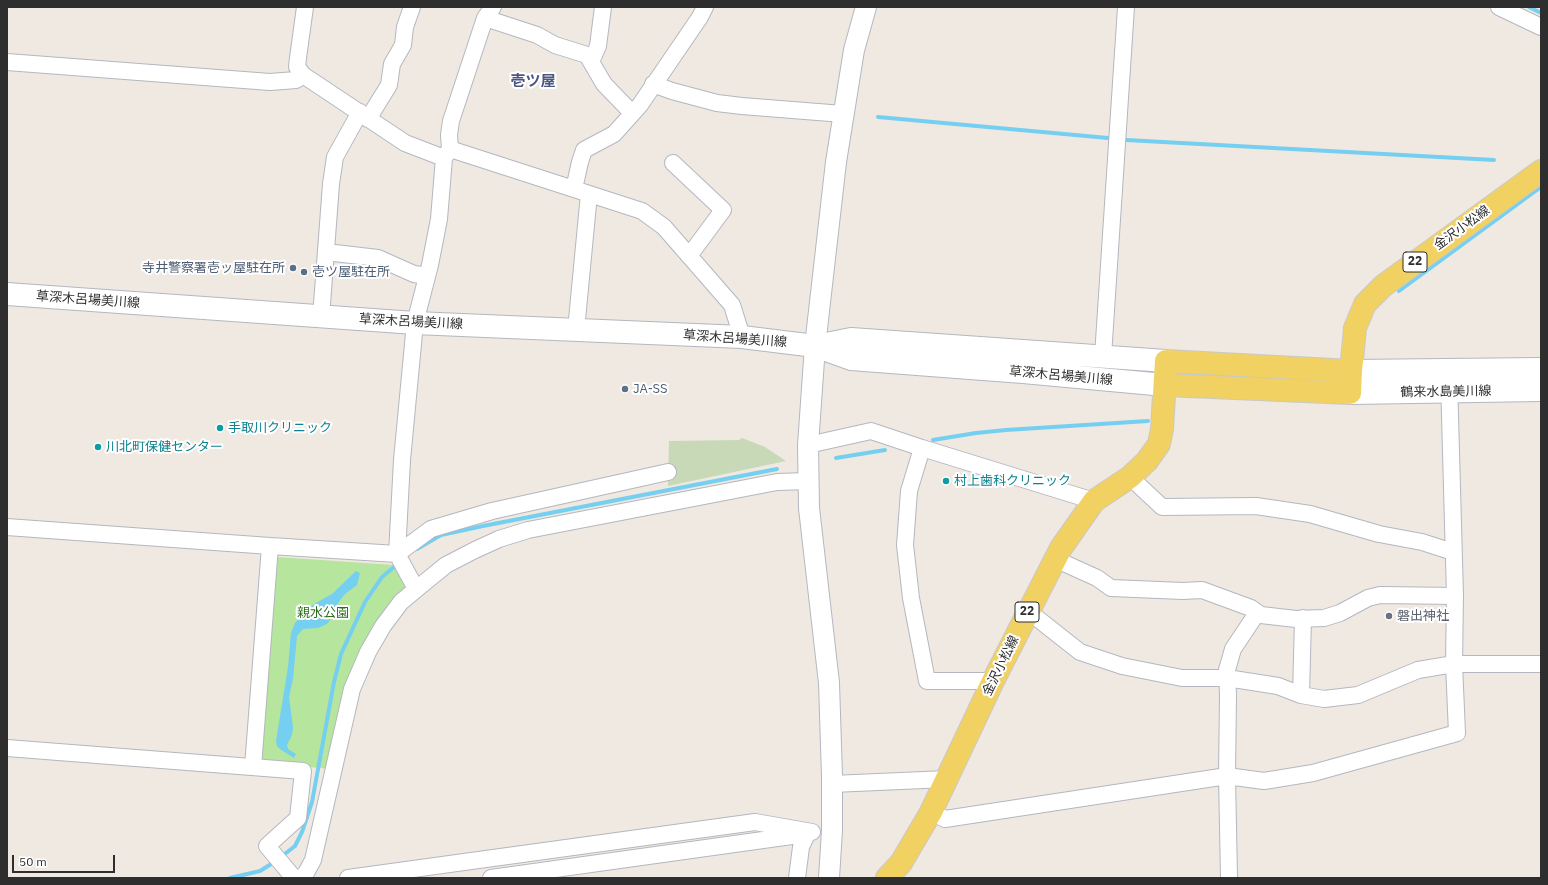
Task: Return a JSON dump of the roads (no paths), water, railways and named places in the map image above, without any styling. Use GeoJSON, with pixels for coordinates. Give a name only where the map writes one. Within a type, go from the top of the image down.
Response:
{"type":"FeatureCollection","features":[{"type":"Feature","properties":{"kind":"main road","name":"金沢小松線"},"geometry":{"type":"LineString","coordinates":[[1350,393],[1355,328],[1365,304],[1383,286],[1541,171]]}},
{"type":"Feature","properties":{"kind":"main road","name":"草深木呂場美川線"},"geometry":{"type":"LineString","coordinates":[[7,294],[415,323],[742,337],[815,346],[851,359],[1023,372],[1165,385]]}},
{"type":"Feature","properties":{"kind":"main road","name":"草深木呂場美川線"},"geometry":{"type":"LineString","coordinates":[[815,346],[851,339],[1166,361]]}},
{"type":"Feature","properties":{"kind":"main road","name":"金沢小松線"},"geometry":{"type":"LineString","coordinates":[[894,873],[931,812],[993,681],[1061,548],[1094,501],[1130,477],[1147,462],[1159,444],[1162,429],[1166,361]]}},
{"type":"Feature","properties":{"kind":"main road"},"geometry":{"type":"LineString","coordinates":[[1166,361],[1351,371]]}},
{"type":"Feature","properties":{"kind":"main road","name":"鶴来水島美川線"},"geometry":{"type":"LineString","coordinates":[[1350,393],[1541,370]]}},
{"type":"Feature","properties":{"kind":"main road","name":"鶴来水島美川線"},"geometry":{"type":"LineString","coordinates":[[1351,371],[1541,390]]}},
{"type":"Feature","properties":{"kind":"main road"},"geometry":{"type":"LineString","coordinates":[[1165,385],[1350,393]]}},
{"type":"Feature","properties":{"kind":"street"},"geometry":{"type":"LineString","coordinates":[[305,7],[297,67],[303,75],[405,143],[447,153],[642,211],[664,227],[732,305],[742,337]]}},
{"type":"Feature","properties":{"kind":"street"},"geometry":{"type":"LineString","coordinates":[[321,316],[331,184],[335,157],[364,116],[389,85],[392,64],[403,45],[405,27],[412,7]]}},
{"type":"Feature","properties":{"kind":"street"},"geometry":{"type":"LineString","coordinates":[[591,62],[598,46],[603,7]]}},
{"type":"Feature","properties":{"kind":"street"},"geometry":{"type":"LineString","coordinates":[[576,330],[582,192],[580,162],[584,150],[614,134],[640,105],[700,17],[705,7]]}},
{"type":"Feature","properties":{"kind":"street"},"geometry":{"type":"LineString","coordinates":[[829,878],[832,830],[832,784],[829,683],[809,508],[808,446],[815,346],[843,114],[854,50],[866,7]]}},
{"type":"Feature","properties":{"kind":"street"},"geometry":{"type":"LineString","coordinates":[[1103,356],[1126,7]]}},
{"type":"Feature","properties":{"kind":"street"},"geometry":{"type":"LineString","coordinates":[[1499,7],[1541,27]]}},
{"type":"Feature","properties":{"kind":"street"},"geometry":{"type":"LineString","coordinates":[[416,589],[397,554],[402,460],[415,323],[439,219],[451,121],[489,10],[555,46],[587,56],[604,84],[632,114]]}},
{"type":"Feature","properties":{"kind":"street"},"geometry":{"type":"LineString","coordinates":[[7,62],[270,82],[296,80],[303,75]]}},
{"type":"Feature","properties":{"kind":"street"},"geometry":{"type":"LineString","coordinates":[[653,84],[672,91],[717,102],[742,106],[843,114]]}},
{"type":"Feature","properties":{"kind":"street"},"geometry":{"type":"LineString","coordinates":[[673,163],[723,210],[689,256]]}},
{"type":"Feature","properties":{"kind":"street"},"geometry":{"type":"LineString","coordinates":[[326,252],[378,258],[414,274],[427,276]]}},
{"type":"Feature","properties":{"kind":"street"},"geometry":{"type":"LineString","coordinates":[[931,812],[945,819],[1227,776],[1264,781],[1313,773],[1457,734],[1454,664],[1455,596],[1449,381]]}},
{"type":"Feature","properties":{"kind":"street"},"geometry":{"type":"LineString","coordinates":[[808,446],[871,431],[1094,501]]}},
{"type":"Feature","properties":{"kind":"street"},"geometry":{"type":"LineString","coordinates":[[922,448],[909,491],[905,545],[911,598],[928,681],[993,681]]}},
{"type":"Feature","properties":{"kind":"street"},"geometry":{"type":"LineString","coordinates":[[7,527],[397,554],[431,528],[492,511],[668,472]]}},
{"type":"Feature","properties":{"kind":"street"},"geometry":{"type":"LineString","coordinates":[[1130,477],[1162,507],[1256,506],[1310,514],[1379,534],[1422,542],[1453,552]]}},
{"type":"Feature","properties":{"kind":"street"},"geometry":{"type":"LineString","coordinates":[[7,748],[303,771],[298,818],[267,846],[295,876],[306,873],[313,860],[352,689],[368,652],[383,626],[401,602],[446,565],[499,539],[528,530],[777,482],[808,481]]}},
{"type":"Feature","properties":{"kind":"street"},"geometry":{"type":"LineString","coordinates":[[253,768],[270,546]]}},
{"type":"Feature","properties":{"kind":"street"},"geometry":{"type":"LineString","coordinates":[[1055,559],[1097,578],[1111,588],[1183,591],[1202,590],[1251,608],[1261,616],[1324,618],[1340,613],[1368,598],[1380,595],[1455,596]]}},
{"type":"Feature","properties":{"kind":"street"},"geometry":{"type":"LineString","coordinates":[[1028,611],[1080,652],[1122,666],[1182,678],[1227,678],[1278,686],[1301,695],[1324,699],[1358,695],[1418,670],[1454,664],[1541,664]]}},
{"type":"Feature","properties":{"kind":"street"},"geometry":{"type":"LineString","coordinates":[[1229,878],[1227,670],[1233,649],[1257,612]]}},
{"type":"Feature","properties":{"kind":"street"},"geometry":{"type":"LineString","coordinates":[[1301,695],[1303,618]]}},
{"type":"Feature","properties":{"kind":"street"},"geometry":{"type":"LineString","coordinates":[[832,784],[947,779]]}},
{"type":"Feature","properties":{"kind":"street"},"geometry":{"type":"LineString","coordinates":[[348,878],[755,822],[809,833]]}},
{"type":"Feature","properties":{"kind":"street"},"geometry":{"type":"LineString","coordinates":[[491,878],[832,830]]}},
{"type":"Feature","properties":{"kind":"street"},"geometry":{"type":"LineString","coordinates":[[797,878],[801,847],[809,833]]}},
{"type":"Feature","properties":{"kind":"water"},"geometry":{"type":"Polygon","coordinates":[[[356,571],[360,573],[357,585],[341,599],[337,605],[337,611],[327,624],[318,628],[303,629],[297,636],[293,679],[289,697],[293,727],[292,735],[287,745],[288,749],[296,754],[294,758],[280,749],[277,746],[276,741],[288,667],[291,633],[295,623],[306,611],[314,604],[332,594],[356,571]]]}},
{"type":"Feature","properties":{"kind":"waterway"},"geometry":{"type":"LineString","coordinates":[[1529,7],[1541,13]]}},
{"type":"Feature","properties":{"kind":"waterway"},"geometry":{"type":"LineString","coordinates":[[878,117],[1108,138]]}},
{"type":"Feature","properties":{"kind":"waterway"},"geometry":{"type":"LineString","coordinates":[[1126,140],[1494,160]]}},
{"type":"Feature","properties":{"kind":"waterway"},"geometry":{"type":"LineString","coordinates":[[1399,291],[1541,187]]}},
{"type":"Feature","properties":{"kind":"waterway"},"geometry":{"type":"LineString","coordinates":[[933,440],[1006,430],[1148,421]]}},
{"type":"Feature","properties":{"kind":"waterway"},"geometry":{"type":"LineString","coordinates":[[836,458],[885,450]]}},
{"type":"Feature","properties":{"kind":"waterway"},"geometry":{"type":"LineString","coordinates":[[417,549],[441,535],[777,469]]}},
{"type":"Feature","properties":{"kind":"waterway"},"geometry":{"type":"LineString","coordinates":[[281,857],[295,846],[302,832],[312,802],[334,682],[341,654],[365,602],[382,577],[399,563]]}},
{"type":"Feature","properties":{"kind":"waterway"},"geometry":{"type":"LineString","coordinates":[[230,878],[260,871],[276,861]]}},
{"type":"Feature","properties":{"kind":"place","name":"寺井警察署壱ッ屋駐在所"},"geometry":{"type":"Point","coordinates":[293,268]}},
{"type":"Feature","properties":{"kind":"place","name":"壱ツ屋駐在所"},"geometry":{"type":"Point","coordinates":[304,272]}},
{"type":"Feature","properties":{"kind":"place","name":"JA-SS"},"geometry":{"type":"Point","coordinates":[625,389]}},
{"type":"Feature","properties":{"kind":"place","name":"手取川クリニック"},"geometry":{"type":"Point","coordinates":[220,428]}},
{"type":"Feature","properties":{"kind":"place","name":"川北町保健センター"},"geometry":{"type":"Point","coordinates":[98,447]}},
{"type":"Feature","properties":{"kind":"place","name":"村上歯科クリニック"},"geometry":{"type":"Point","coordinates":[946,481]}},
{"type":"Feature","properties":{"kind":"place","name":"磐出神社"},"geometry":{"type":"Point","coordinates":[1389,616]}},
{"type":"Feature","properties":{"kind":"district","name":"壱ツ屋"},"geometry":{"type":"Point","coordinates":[533,82]}},
{"type":"Feature","properties":{"kind":"park label","name":"親水公園"},"geometry":{"type":"Point","coordinates":[323,613]}}]}
